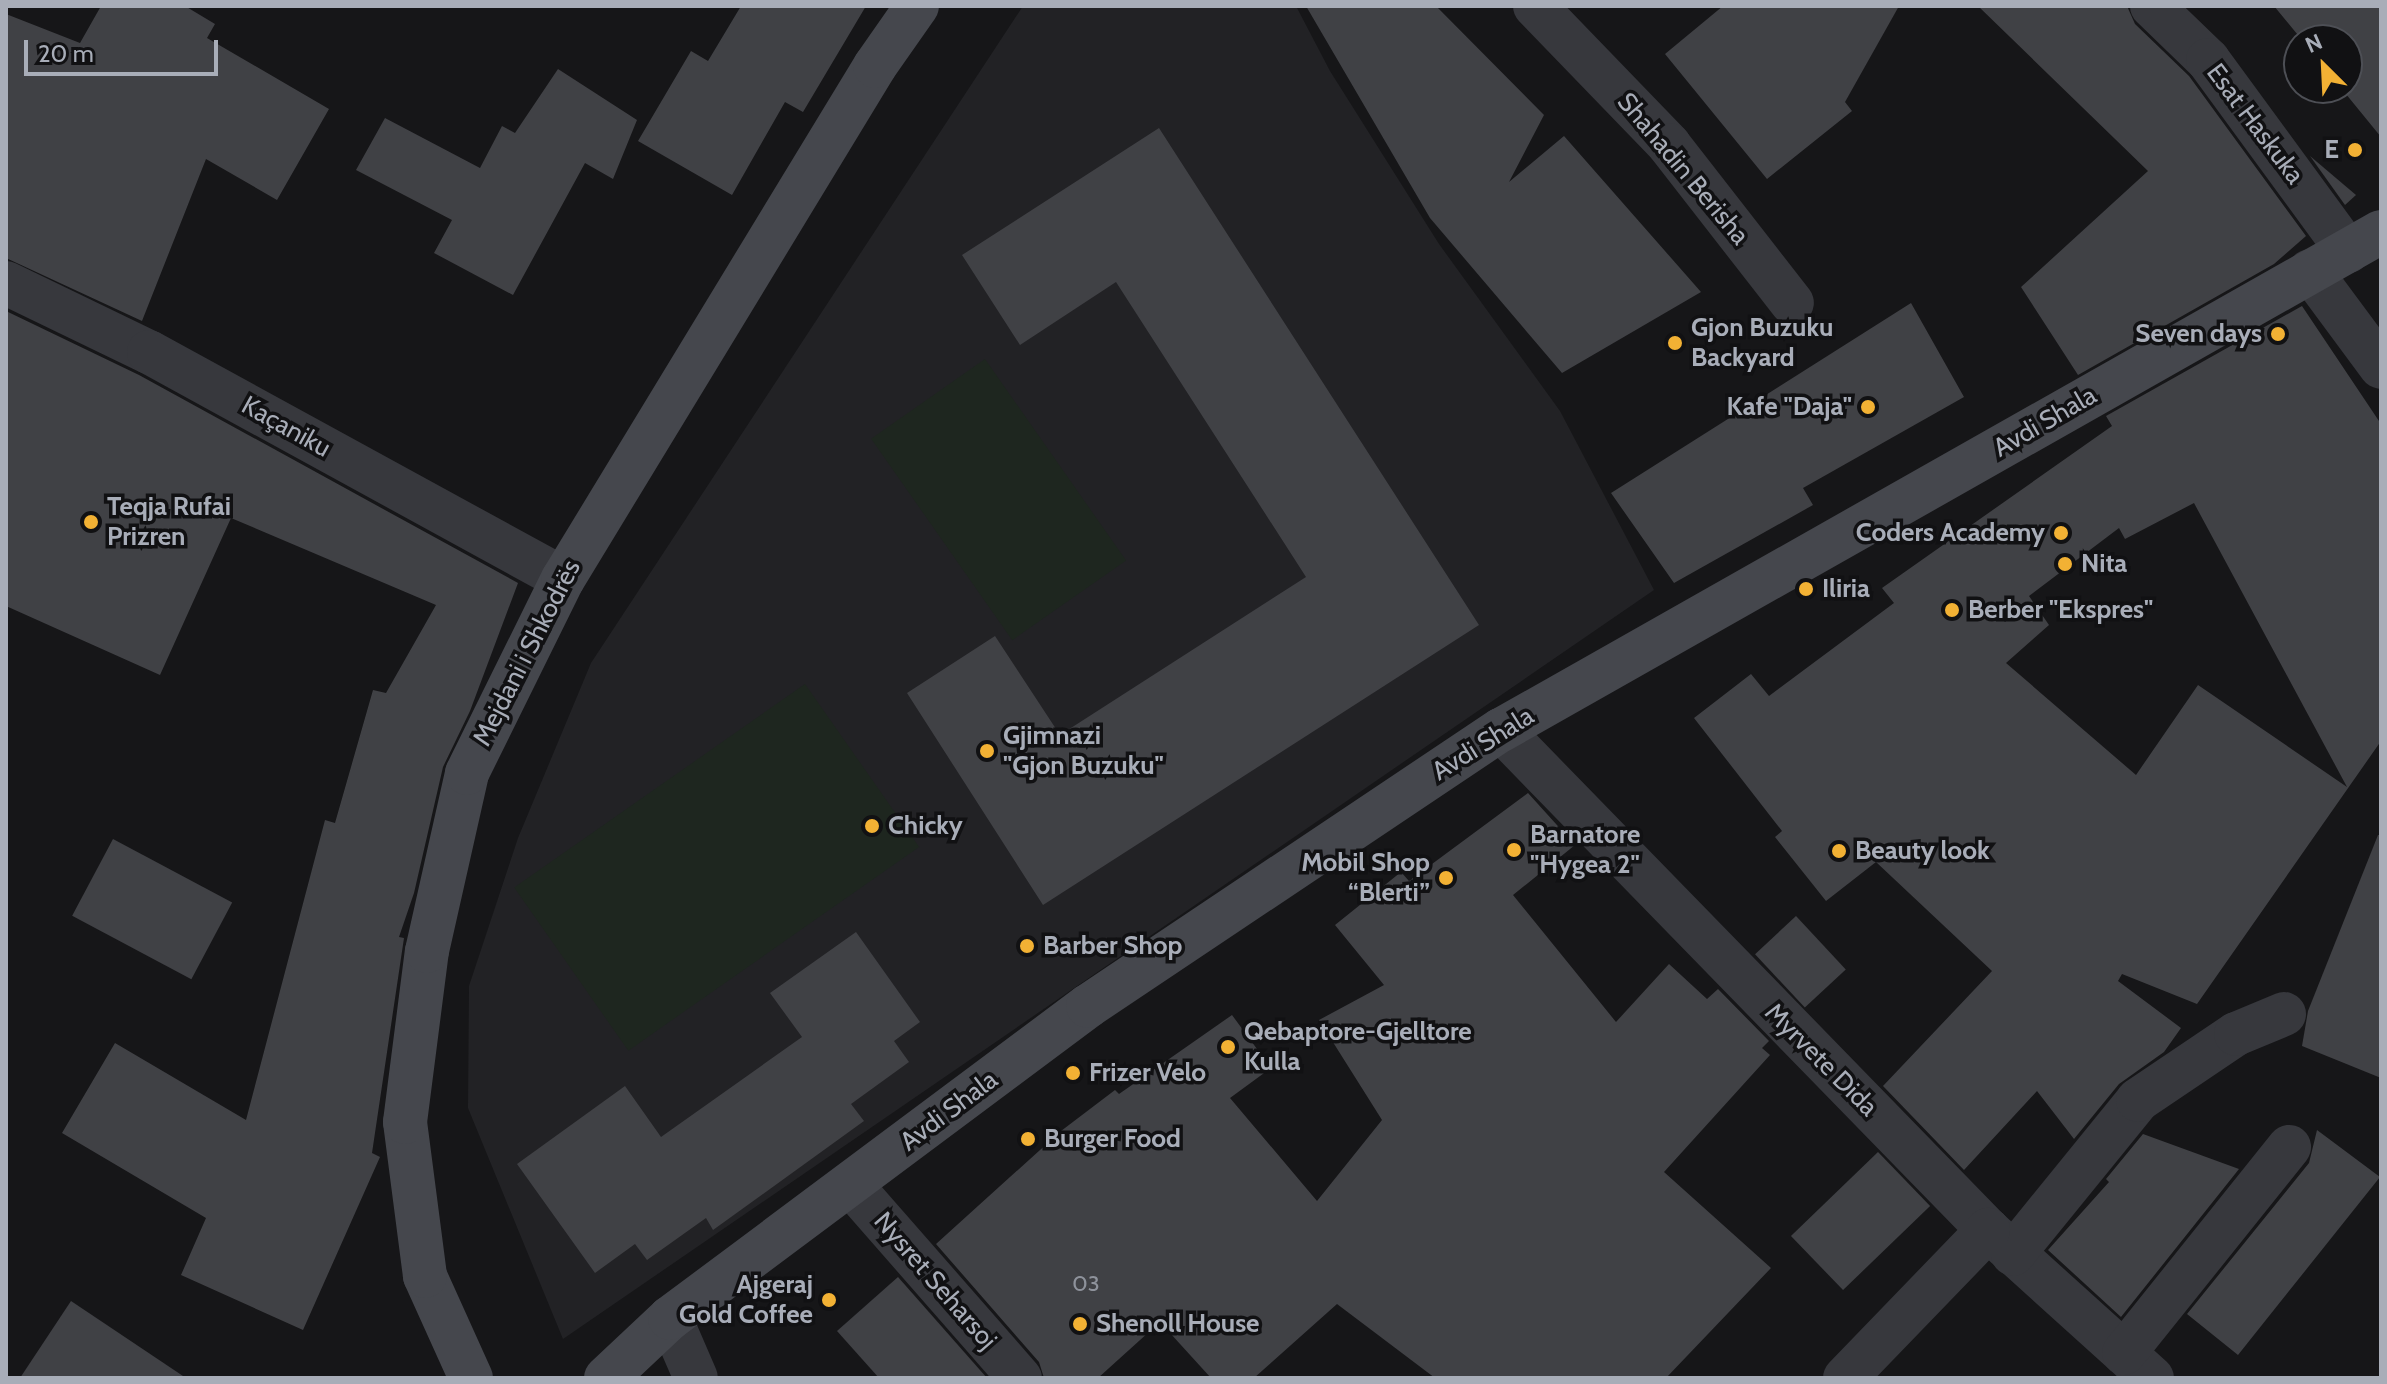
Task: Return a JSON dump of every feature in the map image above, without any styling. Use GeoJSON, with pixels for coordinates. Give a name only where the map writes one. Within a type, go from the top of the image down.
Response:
{"type":"FeatureCollection","features":[{"type":"Feature","properties":{"kind":"street","name":"Mejdani i Shkodrës"},"geometry":{"type":"LineString","coordinates":[[471,1378],[425,1276],[405,1122],[427,951],[467,773],[563,579],[875,66],[917,6]]}},
{"type":"Feature","properties":{"kind":"street","name":"Shahadin Berisha"},"geometry":{"type":"LineString","coordinates":[[1535,6],[1669,145],[1792,303]]}},
{"type":"Feature","properties":{"kind":"street","name":"Esat Haskuka"},"geometry":{"type":"LineString","coordinates":[[2152,6],[2208,60],[2365,242]]}},
{"type":"Feature","properties":{"kind":"street","name":"Avdi Shala"},"geometry":{"type":"LineString","coordinates":[[606,1378],[670,1318],[1088,1006],[1501,730],[2365,242]]}},
{"type":"Feature","properties":{"kind":"street"},"geometry":{"type":"LineString","coordinates":[[2310,271],[2381,367]]}},
{"type":"Feature","properties":{"kind":"street","name":"Kaçaniku"},"geometry":{"type":"LineString","coordinates":[[6,283],[149,352],[563,579]]}},
{"type":"Feature","properties":{"kind":"street","name":"Myrvete Dida"},"geometry":{"type":"LineString","coordinates":[[1501,730],[2000,1242],[2138,1365]]}},
{"type":"Feature","properties":{"kind":"street"},"geometry":{"type":"LineString","coordinates":[[1845,1378],[2000,1242],[2138,1100],[2236,1034],[2284,1014]]}},
{"type":"Feature","properties":{"kind":"street"},"geometry":{"type":"LineString","coordinates":[[2138,1365],[2289,1147]]}},
{"type":"Feature","properties":{"kind":"street","name":"Nysret Seharsoj"},"geometry":{"type":"LineString","coordinates":[[850,1184],[1020,1378]]}},
{"type":"Feature","properties":{"kind":"street"},"geometry":{"type":"LineString","coordinates":[[670,1318],[696,1378]]}},
{"type":"Feature","properties":{"kind":"shaded area","name":"Gjimnazi \"Gjon Buzuku\""},"geometry":{"type":"Polygon","coordinates":[[[1023,6],[1296,6],[1330,71],[1439,244],[1560,411],[1654,590],[563,1339],[468,1108],[469,986],[518,838],[591,663],[1023,6]]]}},
{"type":"Feature","properties":{"kind":"shaded area"},"geometry":{"type":"Polygon","coordinates":[[[985,359],[1126,561],[1012,640],[871,439],[985,359]]]}},
{"type":"Feature","properties":{"kind":"shaded area"},"geometry":{"type":"Polygon","coordinates":[[[805,684],[919,847],[628,1051],[514,888],[805,684]]]}},
{"type":"Feature","properties":{"kind":"building"},"geometry":{"type":"Polygon","coordinates":[[[101,6],[185,6],[215,24],[207,38],[329,109],[277,200],[206,159],[142,321],[6,258],[6,14],[80,43],[101,6]]]}},
{"type":"Feature","properties":{"kind":"building"},"geometry":{"type":"Polygon","coordinates":[[[741,6],[866,6],[803,112],[785,102],[732,195],[638,141],[691,51],[708,61],[741,6]]]}},
{"type":"Feature","properties":{"kind":"building"},"geometry":{"type":"Polygon","coordinates":[[[1306,6],[1436,6],[1544,115],[1509,182],[1564,136],[1701,292],[1562,373],[1430,218],[1306,6]]]}},
{"type":"Feature","properties":{"kind":"building"},"geometry":{"type":"Polygon","coordinates":[[[1723,6],[1899,6],[1845,102],[1852,111],[1767,179],[1665,54],[1723,6]]]}},
{"type":"Feature","properties":{"kind":"building"},"geometry":{"type":"Polygon","coordinates":[[[1978,6],[2127,6],[2135,24],[2189,76],[2306,236],[2274,264],[2078,375],[2021,287],[2148,171],[1978,6]]]}},
{"type":"Feature","properties":{"kind":"building"},"geometry":{"type":"Polygon","coordinates":[[[2274,6],[2381,6],[2381,137],[2354,104],[2363,104],[2363,24],[2289,24],[2274,6]]]}},
{"type":"Feature","properties":{"kind":"building"},"geometry":{"type":"Polygon","coordinates":[[[558,69],[637,120],[613,179],[585,163],[513,295],[434,253],[452,220],[356,170],[385,118],[480,168],[502,126],[515,133],[558,69]]]}},
{"type":"Feature","properties":{"kind":"building"},"geometry":{"type":"Polygon","coordinates":[[[1159,128],[1479,625],[1043,905],[907,693],[995,636],[1060,735],[1306,577],[1116,282],[1020,345],[962,255],[1159,128]]]}},
{"type":"Feature","properties":{"kind":"building"},"geometry":{"type":"Polygon","coordinates":[[[2310,156],[2356,195],[2345,205],[2310,156]]]}},
{"type":"Feature","properties":{"kind":"building"},"geometry":{"type":"Polygon","coordinates":[[[1911,303],[1964,397],[1803,488],[1813,505],[1674,583],[1611,493],[1911,303]]]}},
{"type":"Feature","properties":{"kind":"building"},"geometry":{"type":"Polygon","coordinates":[[[2302,306],[2381,424],[2381,741],[2197,1004],[2122,974],[2118,981],[2181,1028],[2164,1052],[2119,1084],[2074,1139],[2037,1091],[1964,1170],[1883,1086],[1992,971],[1876,862],[1826,901],[1775,837],[1782,831],[1694,718],[1751,674],[1769,696],[1894,603],[1882,588],[2112,426],[2106,416],[2302,306]],[[2194,503],[2125,539],[2119,528],[2029,596],[2049,625],[2006,663],[2136,775],[2198,685],[2347,787],[2194,503]]]}},
{"type":"Feature","properties":{"kind":"building"},"geometry":{"type":"Polygon","coordinates":[[[6,311],[139,375],[518,583],[470,711],[443,767],[414,893],[399,937],[404,938],[372,1153],[380,1157],[303,1330],[181,1275],[206,1218],[62,1133],[115,1043],[246,1120],[325,820],[335,823],[373,690],[386,693],[436,605],[231,518],[160,675],[6,606],[6,311]]]}},
{"type":"Feature","properties":{"kind":"building"},"geometry":{"type":"Polygon","coordinates":[[[1528,793],[1575,845],[1513,895],[1616,1022],[1669,964],[1707,999],[1718,989],[1769,1041],[1762,1048],[1770,1055],[1664,1172],[1771,1268],[1666,1378],[1435,1378],[1337,1304],[1254,1378],[1211,1378],[1160,1322],[1098,1378],[1044,1378],[1039,1362],[936,1244],[1061,1131],[1115,1090],[1119,1094],[1232,1015],[1271,1068],[1230,1098],[1317,1201],[1382,1120],[1319,1020],[1384,985],[1335,925],[1401,872],[1409,881],[1528,793]]]}},
{"type":"Feature","properties":{"kind":"building"},"geometry":{"type":"Polygon","coordinates":[[[2378,835],[2381,835],[2381,1078],[2302,1046],[2308,1011],[2378,835]]]}},
{"type":"Feature","properties":{"kind":"building"},"geometry":{"type":"Polygon","coordinates":[[[113,839],[232,902],[191,979],[72,916],[113,839]]]}},
{"type":"Feature","properties":{"kind":"building"},"geometry":{"type":"Polygon","coordinates":[[[1796,916],[1846,969],[1805,1008],[1755,954],[1796,916]]]}},
{"type":"Feature","properties":{"kind":"building"},"geometry":{"type":"Polygon","coordinates":[[[856,932],[920,1022],[894,1041],[909,1062],[851,1104],[864,1121],[713,1230],[706,1218],[647,1260],[635,1244],[595,1273],[517,1164],[625,1086],[661,1137],[802,1037],[770,993],[856,932]]]}},
{"type":"Feature","properties":{"kind":"building"},"geometry":{"type":"Polygon","coordinates":[[[2317,1130],[2380,1177],[2238,1355],[2187,1314],[2309,1163],[2317,1130]]]}},
{"type":"Feature","properties":{"kind":"building"},"geometry":{"type":"Polygon","coordinates":[[[2143,1134],[2239,1169],[2121,1317],[2048,1250],[2109,1182],[2106,1179],[2143,1134]]]}},
{"type":"Feature","properties":{"kind":"building"},"geometry":{"type":"Polygon","coordinates":[[[1878,1152],[1930,1206],[1843,1290],[1791,1236],[1878,1152]]]}},
{"type":"Feature","properties":{"kind":"building"},"geometry":{"type":"Polygon","coordinates":[[[898,1277],[987,1378],[879,1378],[837,1331],[898,1277]]]}},
{"type":"Feature","properties":{"kind":"building"},"geometry":{"type":"Polygon","coordinates":[[[71,1301],[186,1378],[20,1378],[71,1301]]]}},
{"type":"Feature","properties":{"kind":"place","name":"E"},"geometry":{"type":"Point","coordinates":[2355,150]}},
{"type":"Feature","properties":{"kind":"place","name":"Seven days"},"geometry":{"type":"Point","coordinates":[2278,334]}},
{"type":"Feature","properties":{"kind":"place","name":"Gjon Buzuku Backyard"},"geometry":{"type":"Point","coordinates":[1675,343]}},
{"type":"Feature","properties":{"kind":"place","name":"Kafe \"Daja\""},"geometry":{"type":"Point","coordinates":[1868,407]}},
{"type":"Feature","properties":{"kind":"place","name":"Teqja Rufai Prizren"},"geometry":{"type":"Point","coordinates":[91,522]}},
{"type":"Feature","properties":{"kind":"place","name":"Coders Academy"},"geometry":{"type":"Point","coordinates":[2061,533]}},
{"type":"Feature","properties":{"kind":"place","name":"Nita"},"geometry":{"type":"Point","coordinates":[2065,564]}},
{"type":"Feature","properties":{"kind":"place","name":"Iliria"},"geometry":{"type":"Point","coordinates":[1806,589]}},
{"type":"Feature","properties":{"kind":"place","name":"Berber \"Ekspres\""},"geometry":{"type":"Point","coordinates":[1952,610]}},
{"type":"Feature","properties":{"kind":"place","name":"Gjimnazi \"Gjon Buzuku\""},"geometry":{"type":"Point","coordinates":[987,751]}},
{"type":"Feature","properties":{"kind":"place","name":"Chicky"},"geometry":{"type":"Point","coordinates":[872,826]}},
{"type":"Feature","properties":{"kind":"place","name":"Barnatore \"Hygea 2\""},"geometry":{"type":"Point","coordinates":[1514,850]}},
{"type":"Feature","properties":{"kind":"place","name":"Beauty look"},"geometry":{"type":"Point","coordinates":[1839,851]}},
{"type":"Feature","properties":{"kind":"place","name":"Mobil Shop “Blerti”"},"geometry":{"type":"Point","coordinates":[1446,878]}},
{"type":"Feature","properties":{"kind":"place","name":"Barber Shop"},"geometry":{"type":"Point","coordinates":[1027,946]}},
{"type":"Feature","properties":{"kind":"place","name":"Qebaptore-Gjelltore Kulla"},"geometry":{"type":"Point","coordinates":[1228,1047]}},
{"type":"Feature","properties":{"kind":"place","name":"Frizer Velo"},"geometry":{"type":"Point","coordinates":[1073,1073]}},
{"type":"Feature","properties":{"kind":"place","name":"Burger Food"},"geometry":{"type":"Point","coordinates":[1028,1139]}},
{"type":"Feature","properties":{"kind":"place","name":"Ajgeraj Gold Coffee"},"geometry":{"type":"Point","coordinates":[829,1300]}},
{"type":"Feature","properties":{"kind":"place","name":"Shenoll House"},"geometry":{"type":"Point","coordinates":[1080,1324]}}]}
